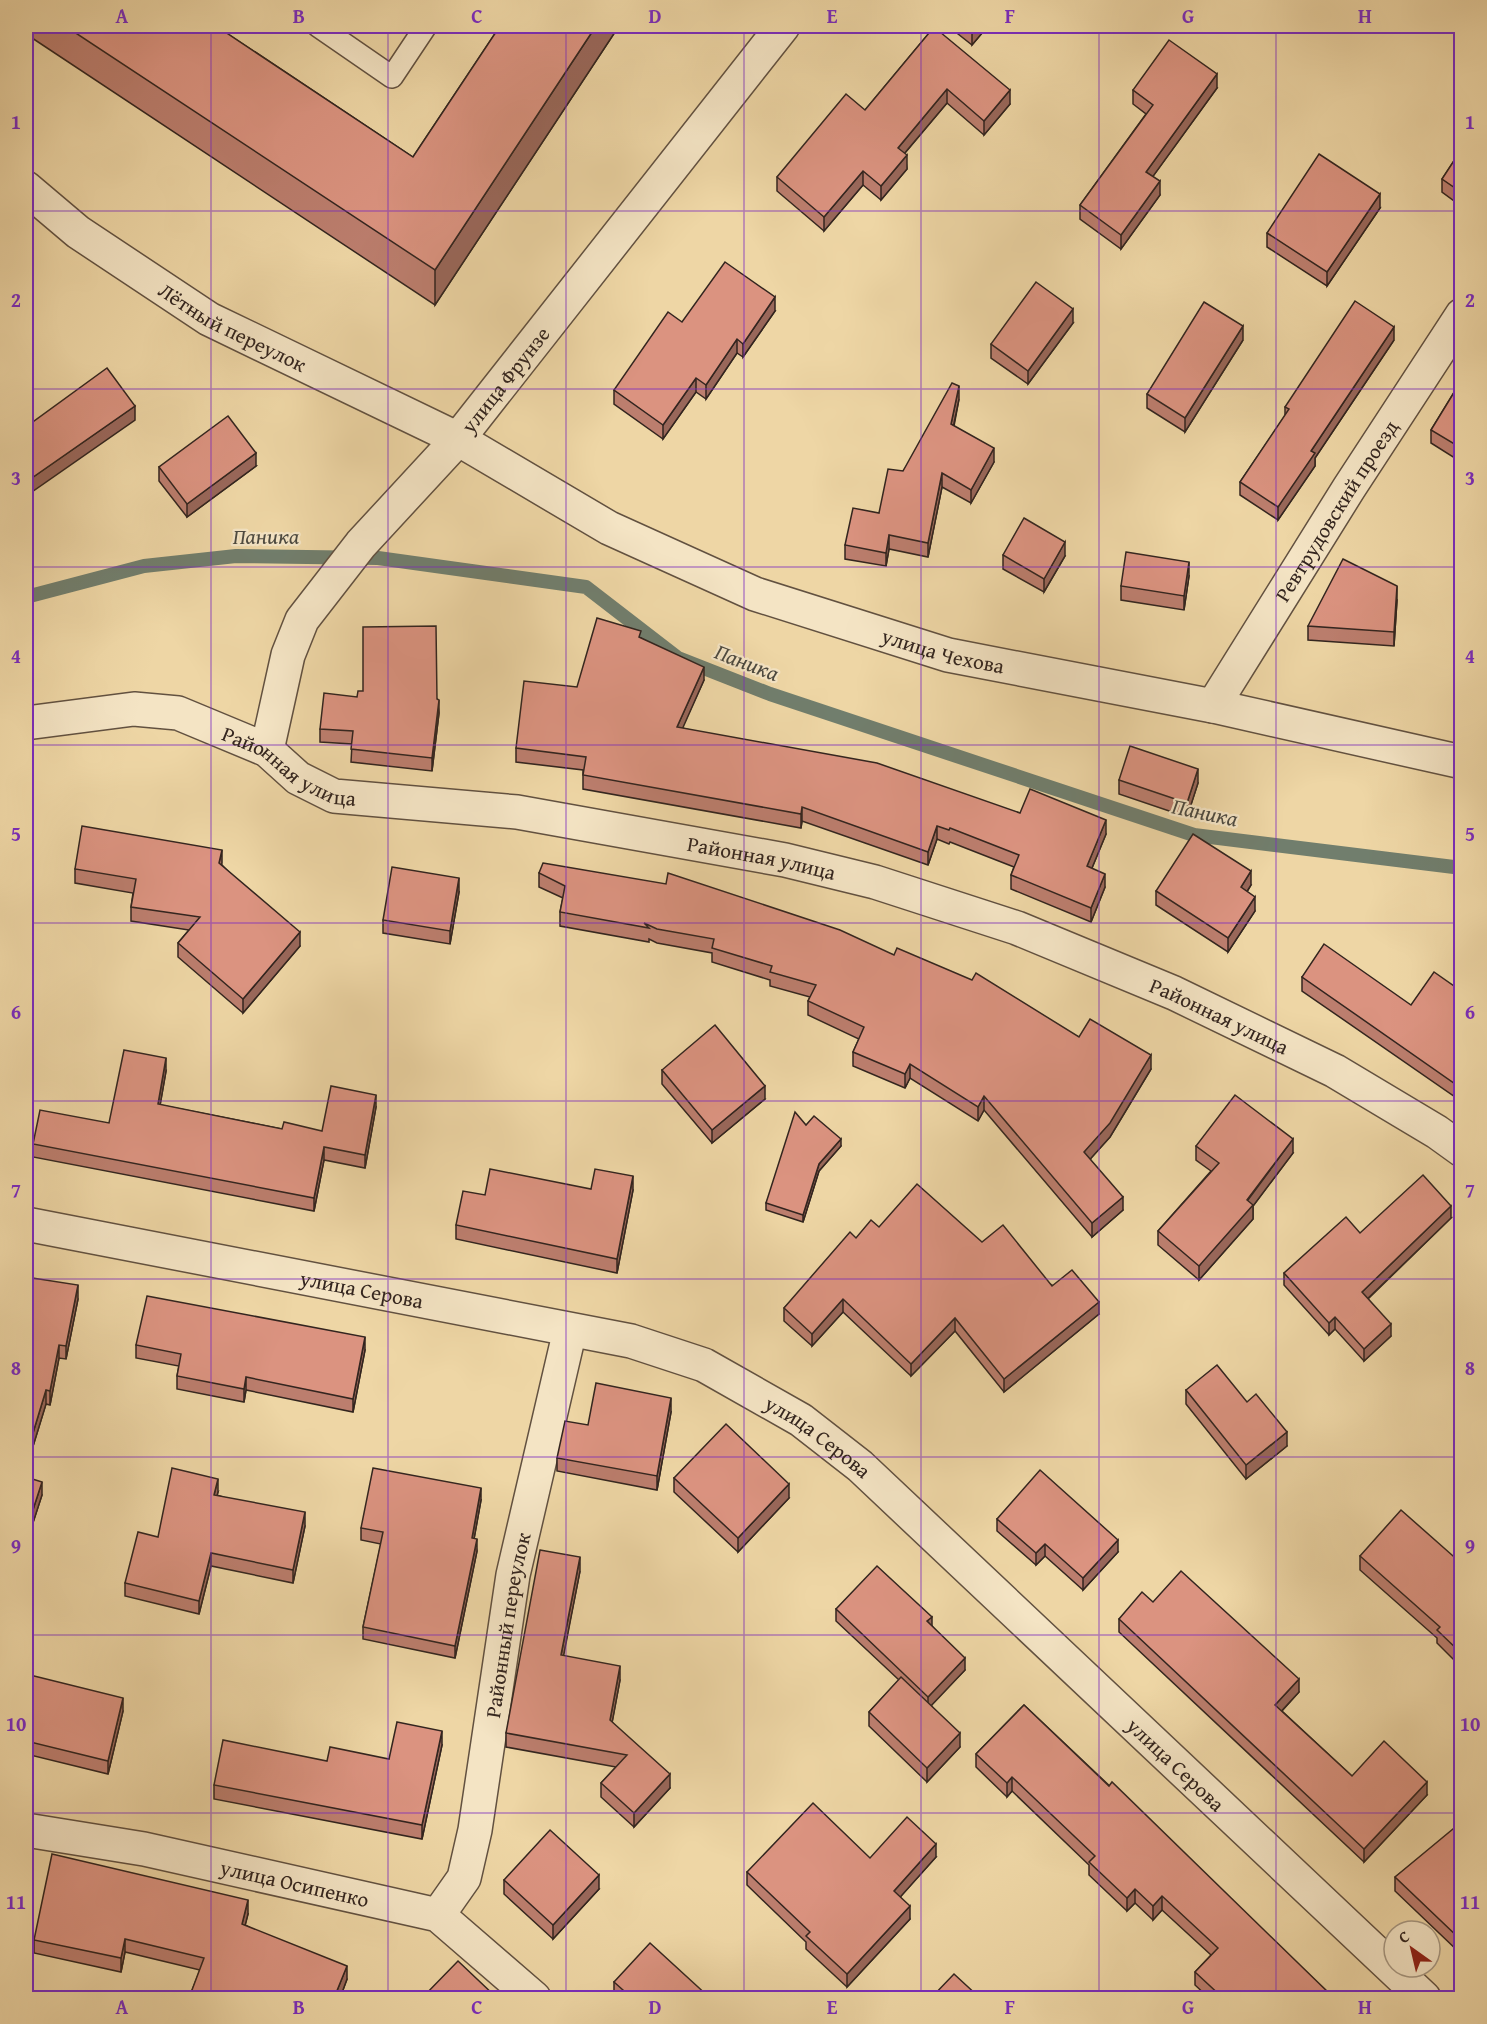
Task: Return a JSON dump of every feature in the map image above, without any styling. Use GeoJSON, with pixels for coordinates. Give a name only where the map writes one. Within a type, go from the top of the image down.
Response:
{"type":"FeatureCollection","features":[{"type":"Feature","properties":{"kind":"street","name":"улица Фрунзе"},"geometry":{"type":"LineString","coordinates":[[267,750],[288,655],[302,620],[333,577],[361,544],[458,439],[783,26]]}},
{"type":"Feature","properties":{"kind":"street","name":"Лётный переулок"},"geometry":{"type":"LineString","coordinates":[[26,188],[78,232],[209,319],[458,439]]}},
{"type":"Feature","properties":{"kind":"street","name":"Ревтрудовский проезд"},"geometry":{"type":"LineString","coordinates":[[1213,706],[1349,488],[1461,315]]}},
{"type":"Feature","properties":{"kind":"street","name":"улица Чехова"},"geometry":{"type":"LineString","coordinates":[[458,439],[609,528],[755,594],[948,655],[1213,706],[1461,762]]}},
{"type":"Feature","properties":{"kind":"street","name":"Районная улица"},"geometry":{"type":"LineString","coordinates":[[26,723],[134,709],[178,713],[267,750],[298,778],[334,796],[517,812],[785,860],[875,882],[1017,928],[1174,993],[1335,1071],[1437,1132],[1461,1150]]}},
{"type":"Feature","properties":{"kind":"street","name":"улица Серова"},"geometry":{"type":"LineString","coordinates":[[26,1224],[631,1341],[704,1365],[801,1420],[852,1460],[1424,1998]]}},
{"type":"Feature","properties":{"kind":"street","name":"Районный переулок"},"geometry":{"type":"LineString","coordinates":[[438,1915],[464,1878],[475,1830],[513,1575],[570,1330]]}},
{"type":"Feature","properties":{"kind":"street","name":"улица Осипенко"},"geometry":{"type":"LineString","coordinates":[[26,1830],[144,1849],[438,1915],[534,1998]]}},
{"type":"Feature","properties":{"kind":"lane"},"geometry":{"type":"LineString","coordinates":[[318,26],[392,77],[426,26]]}},
{"type":"Feature","properties":{"kind":"building"},"geometry":{"type":"Polygon","coordinates":[[[65,26],[216,26],[413,157],[500,26],[596,26],[435,270],[65,26]]]}},
{"type":"Feature","properties":{"kind":"building"},"geometry":{"type":"Polygon","coordinates":[[[965,26],[977,26],[972,31],[965,26]]]}},
{"type":"Feature","properties":{"kind":"building"},"geometry":{"type":"Polygon","coordinates":[[[934,27],[1010,90],[984,121],[947,89],[898,148],[907,155],[881,186],[863,171],[824,217],[777,177],[846,94],[865,110],[934,27]]]}},
{"type":"Feature","properties":{"kind":"building"},"geometry":{"type":"Polygon","coordinates":[[[1169,40],[1217,74],[1146,172],[1160,181],[1121,235],[1080,205],[1153,105],[1133,90],[1169,40]]]}},
{"type":"Feature","properties":{"kind":"building"},"geometry":{"type":"Polygon","coordinates":[[[1461,150],[1461,192],[1442,179],[1461,150]]]}},
{"type":"Feature","properties":{"kind":"building"},"geometry":{"type":"Polygon","coordinates":[[[1319,154],[1380,194],[1327,272],[1267,233],[1319,154]]]}},
{"type":"Feature","properties":{"kind":"building"},"geometry":{"type":"Polygon","coordinates":[[[725,262],[775,297],[743,344],[737,339],[706,385],[696,378],[663,425],[614,390],[668,312],[682,322],[725,262]]]}},
{"type":"Feature","properties":{"kind":"building"},"geometry":{"type":"Polygon","coordinates":[[[1036,282],[1073,309],[1028,371],[991,344],[1036,282]]]}},
{"type":"Feature","properties":{"kind":"building"},"geometry":{"type":"Polygon","coordinates":[[[1355,301],[1394,327],[1311,451],[1315,453],[1278,507],[1240,482],[1289,409],[1285,407],[1355,301]]]}},
{"type":"Feature","properties":{"kind":"building"},"geometry":{"type":"Polygon","coordinates":[[[1204,302],[1243,326],[1185,418],[1147,394],[1204,302]]]}},
{"type":"Feature","properties":{"kind":"building"},"geometry":{"type":"Polygon","coordinates":[[[107,368],[135,406],[26,482],[26,427],[107,368]]]}},
{"type":"Feature","properties":{"kind":"building"},"geometry":{"type":"Polygon","coordinates":[[[1461,381],[1461,448],[1431,430],[1461,381]]]}},
{"type":"Feature","properties":{"kind":"building"},"geometry":{"type":"Polygon","coordinates":[[[952,383],[959,386],[951,424],[994,448],[971,490],[942,473],[928,543],[889,535],[886,553],[845,545],[853,508],[879,513],[888,469],[903,471],[952,383]]]}},
{"type":"Feature","properties":{"kind":"building"},"geometry":{"type":"Polygon","coordinates":[[[228,416],[256,453],[187,504],[159,467],[228,416]]]}},
{"type":"Feature","properties":{"kind":"building"},"geometry":{"type":"Polygon","coordinates":[[[1024,518],[1065,542],[1044,579],[1003,555],[1024,518]]]}},
{"type":"Feature","properties":{"kind":"building"},"geometry":{"type":"Polygon","coordinates":[[[1126,552],[1189,562],[1184,596],[1121,586],[1126,552]]]}},
{"type":"Feature","properties":{"kind":"building"},"geometry":{"type":"Polygon","coordinates":[[[1343,559],[1397,586],[1394,632],[1308,626],[1343,559]]]}},
{"type":"Feature","properties":{"kind":"building"},"geometry":{"type":"Polygon","coordinates":[[[597,618],[641,631],[639,637],[704,667],[677,727],[877,763],[1020,813],[1030,789],[1106,820],[1087,866],[1105,874],[1091,908],[1011,875],[1019,855],[950,828],[949,830],[937,826],[928,852],[802,807],[801,814],[583,775],[586,757],[516,748],[524,681],[577,687],[597,618]]]}},
{"type":"Feature","properties":{"kind":"building"},"geometry":{"type":"Polygon","coordinates":[[[436,626],[437,699],[439,700],[432,758],[351,749],[353,731],[320,729],[324,693],[357,697],[358,691],[363,691],[363,627],[436,626]]]}},
{"type":"Feature","properties":{"kind":"building"},"geometry":{"type":"Polygon","coordinates":[[[1130,746],[1198,769],[1187,803],[1119,780],[1130,746]]]}},
{"type":"Feature","properties":{"kind":"building"},"geometry":{"type":"Polygon","coordinates":[[[82,826],[222,850],[219,863],[300,932],[243,999],[178,943],[200,917],[131,907],[136,879],[75,869],[82,826]]]}},
{"type":"Feature","properties":{"kind":"building"},"geometry":{"type":"Polygon","coordinates":[[[1193,834],[1251,871],[1241,887],[1255,897],[1228,938],[1156,891],[1193,834]]]}},
{"type":"Feature","properties":{"kind":"building"},"geometry":{"type":"Polygon","coordinates":[[[543,863],[666,884],[668,873],[840,930],[894,955],[897,948],[972,980],[976,973],[1079,1037],[1090,1019],[1151,1055],[1110,1123],[1084,1152],[1123,1197],[1092,1223],[984,1096],[978,1107],[910,1064],[905,1074],[853,1052],[864,1027],[808,1001],[816,985],[770,972],[772,966],[712,948],[714,939],[657,929],[644,923],[649,928],[560,912],[565,886],[539,873],[543,863]]]}},
{"type":"Feature","properties":{"kind":"building"},"geometry":{"type":"Polygon","coordinates":[[[392,867],[459,878],[450,931],[383,920],[392,867]]]}},
{"type":"Feature","properties":{"kind":"building"},"geometry":{"type":"Polygon","coordinates":[[[1324,944],[1411,1005],[1434,972],[1461,991],[1461,1088],[1302,977],[1324,944]]]}},
{"type":"Feature","properties":{"kind":"building"},"geometry":{"type":"Polygon","coordinates":[[[715,1025],[765,1086],[712,1130],[662,1070],[715,1025]]]}},
{"type":"Feature","properties":{"kind":"building"},"geometry":{"type":"Polygon","coordinates":[[[26,1036],[31,1038],[26,1058],[26,1036]]]}},
{"type":"Feature","properties":{"kind":"building"},"geometry":{"type":"Polygon","coordinates":[[[124,1050],[166,1058],[158,1104],[282,1129],[284,1122],[322,1131],[331,1086],[376,1095],[365,1155],[324,1147],[314,1198],[33,1144],[40,1110],[109,1123],[124,1050]]]}},
{"type":"Feature","properties":{"kind":"building"},"geometry":{"type":"Polygon","coordinates":[[[1235,1095],[1293,1139],[1247,1200],[1253,1205],[1199,1266],[1158,1231],[1219,1163],[1196,1146],[1235,1095]]]}},
{"type":"Feature","properties":{"kind":"building"},"geometry":{"type":"Polygon","coordinates":[[[795,1112],[806,1125],[814,1116],[841,1139],[819,1164],[803,1215],[766,1203],[795,1112]]]}},
{"type":"Feature","properties":{"kind":"building"},"geometry":{"type":"Polygon","coordinates":[[[490,1169],[591,1189],[595,1169],[633,1176],[617,1259],[456,1225],[463,1191],[485,1195],[490,1169]]]}},
{"type":"Feature","properties":{"kind":"building"},"geometry":{"type":"Polygon","coordinates":[[[1423,1175],[1451,1206],[1362,1292],[1391,1324],[1364,1349],[1335,1317],[1329,1323],[1284,1273],[1346,1217],[1360,1233],[1423,1175]]]}},
{"type":"Feature","properties":{"kind":"building"},"geometry":{"type":"Polygon","coordinates":[[[917,1184],[982,1242],[1003,1225],[1052,1286],[1072,1270],[1099,1302],[1004,1379],[955,1318],[911,1364],[843,1299],[812,1334],[784,1308],[850,1232],[856,1238],[871,1220],[879,1227],[917,1184]]]}},
{"type":"Feature","properties":{"kind":"building"},"geometry":{"type":"Polygon","coordinates":[[[26,1277],[78,1285],[66,1346],[59,1345],[50,1391],[46,1390],[26,1456],[26,1277]]]}},
{"type":"Feature","properties":{"kind":"building"},"geometry":{"type":"Polygon","coordinates":[[[147,1296],[365,1337],[353,1399],[246,1377],[244,1389],[177,1376],[181,1354],[136,1345],[147,1296]]]}},
{"type":"Feature","properties":{"kind":"building"},"geometry":{"type":"Polygon","coordinates":[[[1217,1365],[1247,1402],[1256,1394],[1287,1432],[1246,1465],[1186,1390],[1217,1365]]]}},
{"type":"Feature","properties":{"kind":"building"},"geometry":{"type":"Polygon","coordinates":[[[596,1383],[671,1398],[657,1476],[557,1458],[565,1421],[588,1425],[596,1383]]]}},
{"type":"Feature","properties":{"kind":"building"},"geometry":{"type":"Polygon","coordinates":[[[726,1424],[789,1484],[738,1538],[674,1478],[726,1424]]]}},
{"type":"Feature","properties":{"kind":"building"},"geometry":{"type":"Polygon","coordinates":[[[172,1468],[218,1479],[214,1495],[305,1512],[293,1570],[211,1553],[199,1601],[125,1583],[138,1532],[158,1537],[172,1468]]]}},
{"type":"Feature","properties":{"kind":"building"},"geometry":{"type":"Polygon","coordinates":[[[373,1468],[481,1488],[472,1538],[477,1539],[455,1646],[363,1627],[383,1532],[361,1528],[373,1468]]]}},
{"type":"Feature","properties":{"kind":"building"},"geometry":{"type":"Polygon","coordinates":[[[1040,1470],[1118,1540],[1083,1578],[1045,1544],[1036,1553],[997,1519],[1040,1470]]]}},
{"type":"Feature","properties":{"kind":"building"},"geometry":{"type":"Polygon","coordinates":[[[26,1477],[42,1482],[28,1525],[26,1524],[26,1477]]]}},
{"type":"Feature","properties":{"kind":"building"},"geometry":{"type":"Polygon","coordinates":[[[1401,1510],[1461,1563],[1461,1653],[1437,1630],[1440,1627],[1360,1556],[1401,1510]]]}},
{"type":"Feature","properties":{"kind":"building"},"geometry":{"type":"Polygon","coordinates":[[[540,1550],[580,1557],[561,1655],[620,1666],[610,1720],[670,1774],[634,1813],[601,1783],[627,1755],[506,1733],[540,1550]]]}},
{"type":"Feature","properties":{"kind":"building"},"geometry":{"type":"Polygon","coordinates":[[[877,1566],[932,1617],[927,1621],[965,1658],[928,1697],[836,1609],[877,1566]]]}},
{"type":"Feature","properties":{"kind":"building"},"geometry":{"type":"Polygon","coordinates":[[[1181,1571],[1299,1679],[1275,1705],[1352,1776],[1384,1741],[1427,1782],[1364,1849],[1119,1619],[1142,1592],[1153,1602],[1181,1571]]]}},
{"type":"Feature","properties":{"kind":"building"},"geometry":{"type":"Polygon","coordinates":[[[26,1674],[123,1698],[108,1761],[26,1741],[26,1674]]]}},
{"type":"Feature","properties":{"kind":"building"},"geometry":{"type":"Polygon","coordinates":[[[901,1677],[960,1733],[927,1768],[869,1712],[901,1677]]]}},
{"type":"Feature","properties":{"kind":"building"},"geometry":{"type":"Polygon","coordinates":[[[1024,1705],[1109,1786],[1112,1782],[1334,1998],[1223,1998],[1195,1972],[1218,1948],[1162,1896],[1153,1906],[1135,1889],[1127,1898],[1089,1862],[1095,1856],[1012,1777],[1007,1783],[976,1754],[1024,1705]]]}},
{"type":"Feature","properties":{"kind":"building"},"geometry":{"type":"Polygon","coordinates":[[[397,1722],[442,1731],[422,1825],[214,1785],[223,1740],[327,1761],[330,1747],[389,1759],[397,1722]]]}},
{"type":"Feature","properties":{"kind":"building"},"geometry":{"type":"Polygon","coordinates":[[[813,1803],[870,1858],[907,1817],[936,1844],[894,1891],[910,1906],[847,1974],[806,1936],[810,1932],[747,1872],[813,1803]]]}},
{"type":"Feature","properties":{"kind":"building"},"geometry":{"type":"Polygon","coordinates":[[[1459,1824],[1461,1826],[1461,1940],[1442,1922],[1442,1919],[1439,1919],[1395,1877],[1459,1824]]]}},
{"type":"Feature","properties":{"kind":"building"},"geometry":{"type":"Polygon","coordinates":[[[550,1830],[599,1875],[553,1925],[504,1880],[550,1830]]]}},
{"type":"Feature","properties":{"kind":"building"},"geometry":{"type":"Polygon","coordinates":[[[52,1854],[248,1900],[242,1924],[347,1966],[334,1998],[242,1998],[230,1994],[228,1998],[189,1998],[204,1958],[125,1939],[121,1958],[34,1940],[52,1854]]]}},
{"type":"Feature","properties":{"kind":"building"},"geometry":{"type":"Polygon","coordinates":[[[650,1943],[710,1998],[632,1998],[614,1982],[650,1943]]]}},
{"type":"Feature","properties":{"kind":"building"},"geometry":{"type":"Polygon","coordinates":[[[458,1961],[497,1998],[422,1998],[458,1961]]]}},
{"type":"Feature","properties":{"kind":"building"},"geometry":{"type":"Polygon","coordinates":[[[954,1974],[980,1998],[931,1998],[954,1974]]]}},
{"type":"Feature","properties":{"kind":"waterway","name":"Паника"},"geometry":{"type":"LineString","coordinates":[[26,597],[144,566],[236,556],[378,558],[586,587],[678,658],[770,694],[1194,835],[1462,868]]}}]}
